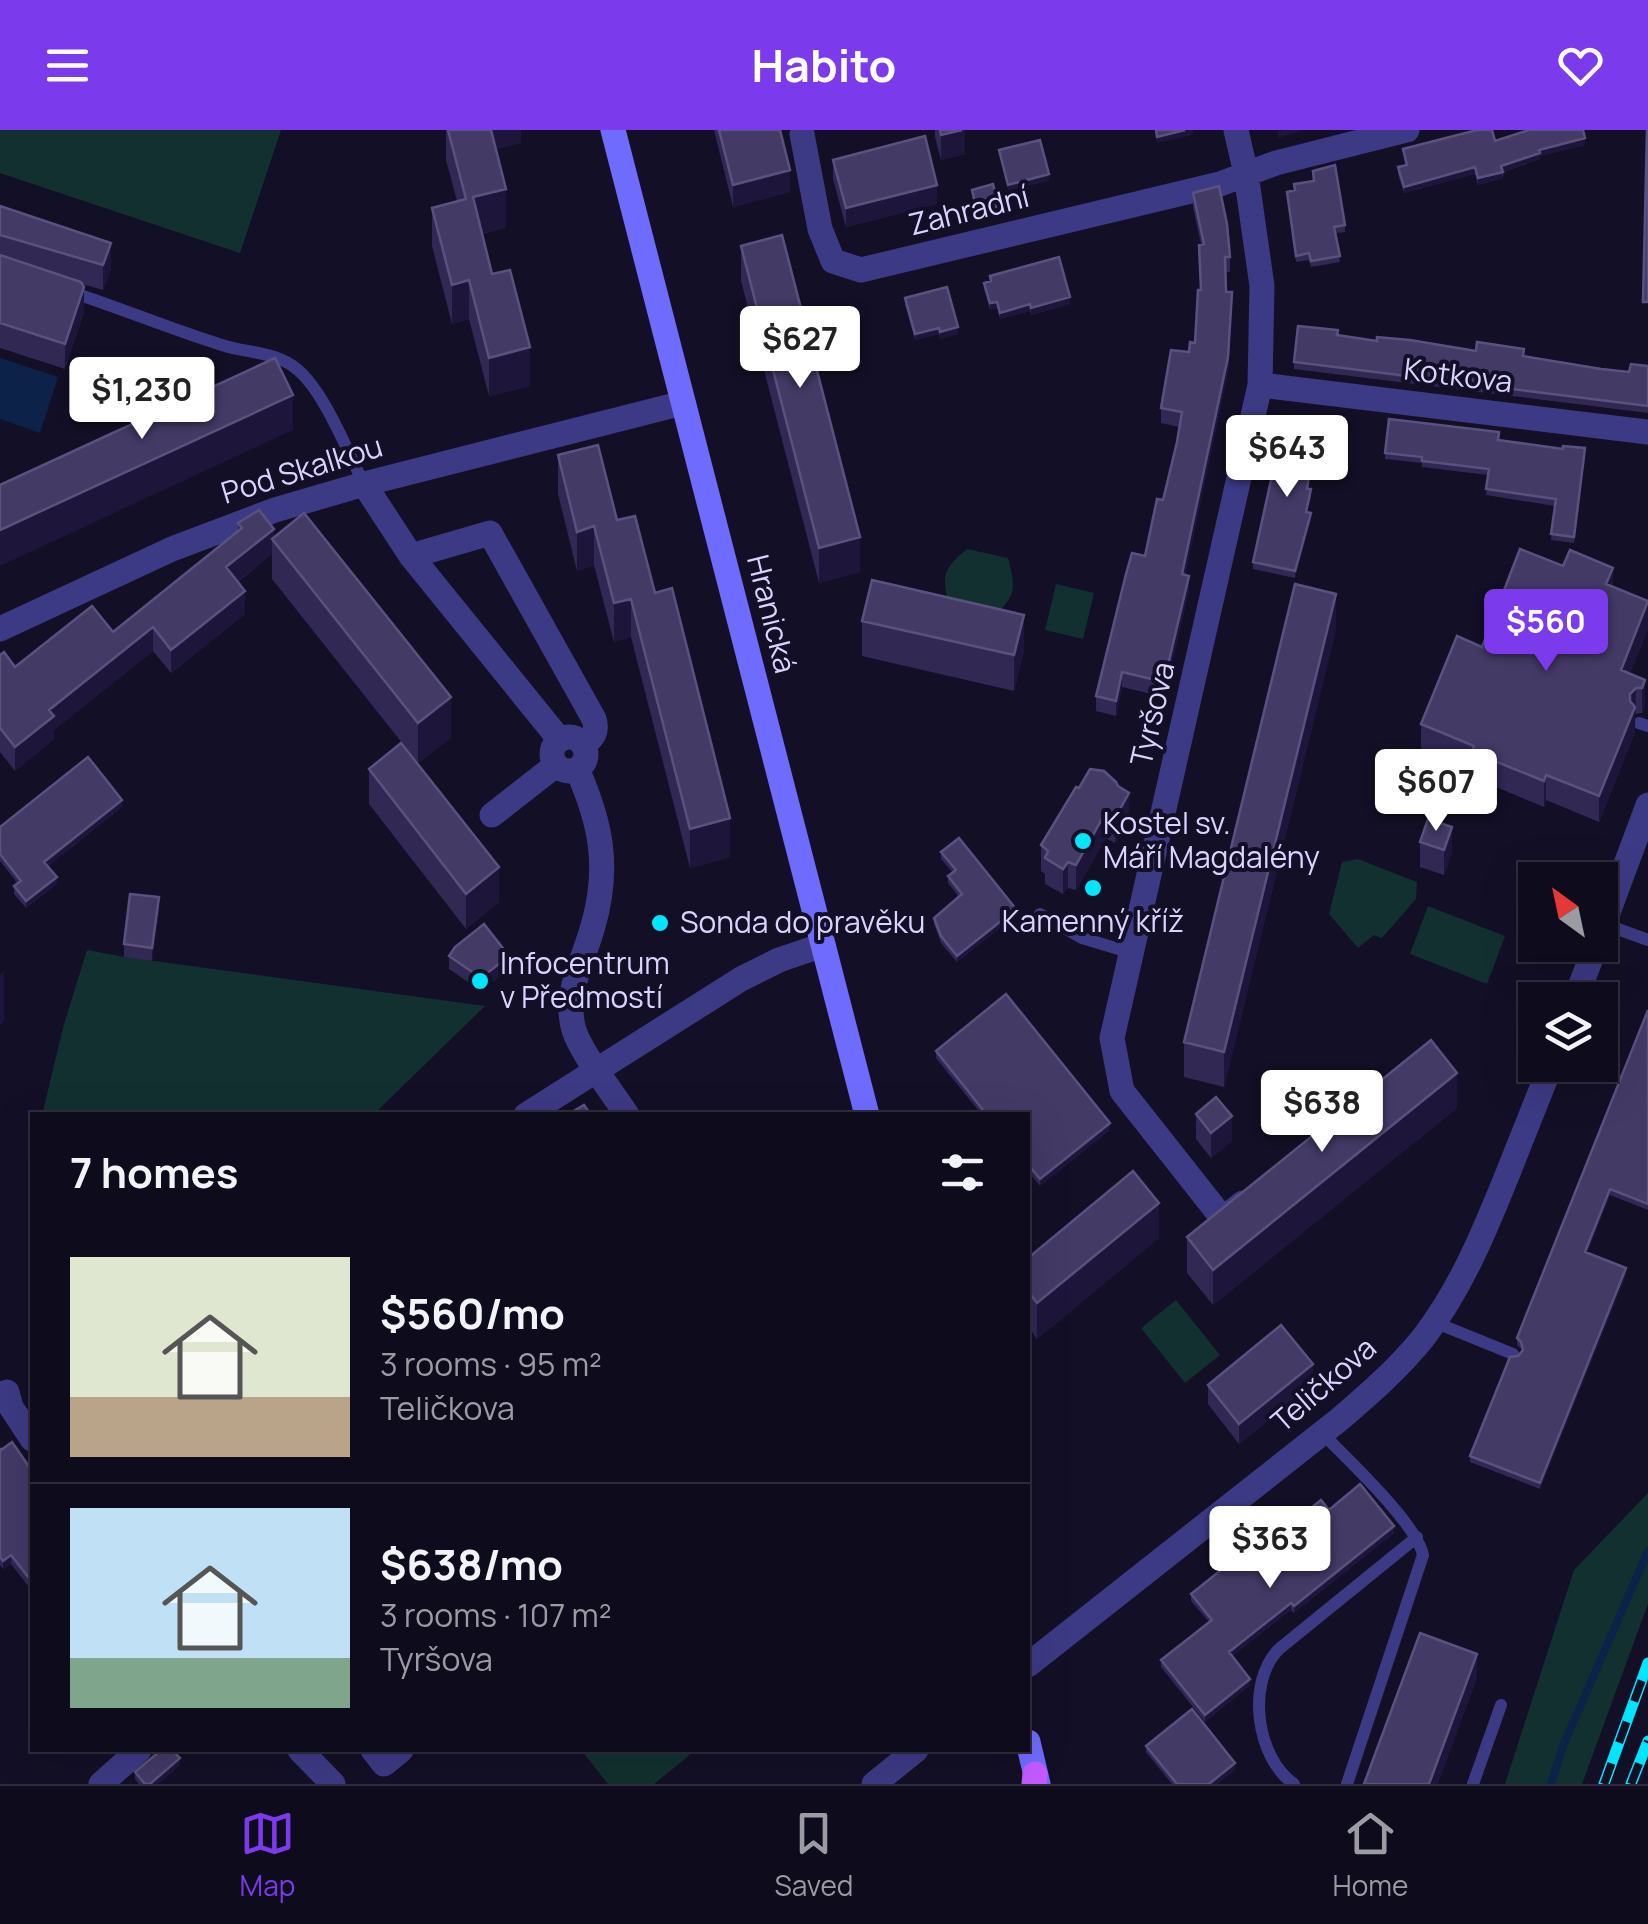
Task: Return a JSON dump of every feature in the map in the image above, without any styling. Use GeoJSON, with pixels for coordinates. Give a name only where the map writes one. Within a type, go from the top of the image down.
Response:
{"type":"FeatureCollection","features":[{"type":"Feature","properties":{"kind":"main road","name":"Hranická"},"geometry":{"type":"LineString","coordinates":[[612,130],[865,1112]]}},
{"type":"Feature","properties":{"kind":"main road"},"geometry":{"type":"LineString","coordinates":[[1030,1750],[1038,1782]]}},
{"type":"Feature","properties":{"kind":"street","name":"Tyršova"},"geometry":{"type":"LineString","coordinates":[[1223,1218],[1122,1091],[1112,1038],[1260,385],[1262,286],[1236,130]]}},
{"type":"Feature","properties":{"kind":"street","name":"Zahradní"},"geometry":{"type":"LineString","coordinates":[[802,134],[820,229],[834,260],[860,270],[1202,188],[1276,163],[1407,130]]}},
{"type":"Feature","properties":{"kind":"street","name":"Kotkova"},"geometry":{"type":"LineString","coordinates":[[1260,385],[1648,432]]}},
{"type":"Feature","properties":{"kind":"street","name":"Pod Skalkou"},"geometry":{"type":"LineString","coordinates":[[0,629],[156,556],[275,510],[683,403]]}},
{"type":"Feature","properties":{"kind":"street"},"geometry":{"type":"LineString","coordinates":[[364,484],[411,556],[569,755],[596,816],[602,871],[597,913],[572,990],[571,1013],[578,1038],[625,1112]]}},
{"type":"Feature","properties":{"kind":"street"},"geometry":{"type":"LineString","coordinates":[[411,556],[490,533],[594,720],[594,736],[492,816]]}},
{"type":"Feature","properties":{"kind":"street"},"geometry":{"type":"LineString","coordinates":[[1618,886],[1648,805]]}},
{"type":"Feature","properties":{"kind":"street"},"geometry":{"type":"LineString","coordinates":[[531,1112],[741,979],[822,945]]}},
{"type":"Feature","properties":{"kind":"street","name":"Teličkova"},"geometry":{"type":"LineString","coordinates":[[1030,1663],[1322,1433],[1389,1375],[1434,1322],[1458,1284],[1544,1082]]}},
{"type":"Feature","properties":{"kind":"street"},"geometry":{"type":"LineString","coordinates":[[1199,1238],[1268,1182]]}},
{"type":"Feature","properties":{"kind":"street"},"geometry":{"type":"LineString","coordinates":[[11,1402],[30,1435]]}},
{"type":"Feature","properties":{"kind":"street"},"geometry":{"type":"LineString","coordinates":[[101,1784],[137,1752]]}},
{"type":"Feature","properties":{"kind":"street"},"geometry":{"type":"LineString","coordinates":[[304,1752],[333,1784]]}},
{"type":"Feature","properties":{"kind":"street"},"geometry":{"type":"LineString","coordinates":[[375,1752],[384,1764],[399,1752]]}},
{"type":"Feature","properties":{"kind":"street"},"geometry":{"type":"LineString","coordinates":[[874,1784],[914,1752]]}},
{"type":"Feature","properties":{"kind":"street"},"geometry":{"type":"LineString","coordinates":[[1016,1752],[1038,1782]]}},
{"type":"Feature","properties":{"kind":"lane"},"geometry":{"type":"LineString","coordinates":[[53,286],[294,366],[322,404],[364,484]]}},
{"type":"Feature","properties":{"kind":"lane"},"geometry":{"type":"LineString","coordinates":[[1040,914],[1082,938],[1132,953]]}},
{"type":"Feature","properties":{"kind":"lane"},"geometry":{"type":"LineString","coordinates":[[1618,936],[1648,940]]}},
{"type":"Feature","properties":{"kind":"lane"},"geometry":{"type":"LineString","coordinates":[[1434,1322],[1513,1354]]}},
{"type":"Feature","properties":{"kind":"lane"},"geometry":{"type":"LineString","coordinates":[[1322,1433],[1375,1487],[1417,1537],[1423,1550],[1347,1784]]}},
{"type":"Feature","properties":{"kind":"lane"},"geometry":{"type":"LineString","coordinates":[[1294,1784],[1277,1768],[1261,1728],[1260,1695],[1266,1665],[1279,1649],[1417,1537]]}},
{"type":"Feature","properties":{"kind":"lane"},"geometry":{"type":"LineString","coordinates":[[1473,1784],[1502,1705]]}},
{"type":"Feature","properties":{"kind":"green space"},"geometry":{"type":"Polygon","coordinates":[[[0,130],[281,130],[240,253],[0,173],[0,130]]]}},
{"type":"Feature","properties":{"kind":"green space"},"geometry":{"type":"Polygon","coordinates":[[[967,549],[1008,558],[1012,592],[992,620],[951,611],[946,576],[952,563],[967,549]]]}},
{"type":"Feature","properties":{"kind":"green space"},"geometry":{"type":"Polygon","coordinates":[[[1056,584],[1094,593],[1083,639],[1045,630],[1056,584]]]}},
{"type":"Feature","properties":{"kind":"green space"},"geometry":{"type":"Polygon","coordinates":[[[1358,859],[1417,882],[1416,899],[1382,938],[1374,935],[1358,948],[1329,914],[1342,862],[1358,859]]]}},
{"type":"Feature","properties":{"kind":"green space"},"geometry":{"type":"Polygon","coordinates":[[[1428,906],[1505,936],[1487,984],[1410,954],[1428,906]]]}},
{"type":"Feature","properties":{"kind":"green space"},"geometry":{"type":"Polygon","coordinates":[[[87,950],[485,1006],[376,1112],[43,1112],[87,950]]]}},
{"type":"Feature","properties":{"kind":"green space"},"geometry":{"type":"Polygon","coordinates":[[[1176,1300],[1220,1355],[1185,1383],[1141,1328],[1176,1300]]]}},
{"type":"Feature","properties":{"kind":"green space"},"geometry":{"type":"Polygon","coordinates":[[[1648,1493],[1648,1604],[1582,1784],[1505,1784],[1574,1570],[1648,1493]]]}},
{"type":"Feature","properties":{"kind":"green space"},"geometry":{"type":"Polygon","coordinates":[[[583,1752],[694,1752],[654,1784],[608,1784],[583,1752]]]}},
{"type":"Feature","properties":{"kind":"water"},"geometry":{"type":"Polygon","coordinates":[[[0,358],[58,377],[40,433],[0,419],[0,358]]]}},
{"type":"Feature","properties":{"kind":"building"},"geometry":{"type":"Polygon","coordinates":[[[448,130],[491,130],[506,189],[473,197],[492,274],[510,270],[530,347],[489,358],[469,280],[452,285],[432,208],[466,199],[448,130]]]}},
{"type":"Feature","properties":{"kind":"building"},"geometry":{"type":"Polygon","coordinates":[[[719,130],[780,130],[790,170],[733,185],[719,130]]]}},
{"type":"Feature","properties":{"kind":"building"},"geometry":{"type":"Polygon","coordinates":[[[1156,130],[1185,130],[1157,137],[1156,130]]]}},
{"type":"Feature","properties":{"kind":"building"},"geometry":{"type":"Polygon","coordinates":[[[1477,130],[1492,130],[1495,141],[1529,130],[1583,130],[1585,138],[1539,150],[1540,153],[1501,166],[1503,172],[1478,178],[1475,167],[1404,187],[1398,167],[1407,165],[1403,149],[1477,130]]]}},
{"type":"Feature","properties":{"kind":"building"},"geometry":{"type":"Polygon","coordinates":[[[1647,130],[1648,302],[1643,302],[1647,130]]]}},
{"type":"Feature","properties":{"kind":"building"},"geometry":{"type":"Polygon","coordinates":[[[925,136],[937,185],[846,208],[833,160],[925,136]]]}},
{"type":"Feature","properties":{"kind":"building"},"geometry":{"type":"Polygon","coordinates":[[[1040,140],[1049,174],[1008,185],[999,150],[1040,140]]]}},
{"type":"Feature","properties":{"kind":"building"},"geometry":{"type":"Polygon","coordinates":[[[1335,165],[1345,225],[1334,227],[1340,256],[1311,261],[1309,253],[1296,256],[1287,192],[1295,190],[1294,184],[1314,181],[1313,171],[1335,165]]]}},
{"type":"Feature","properties":{"kind":"building"},"geometry":{"type":"Polygon","coordinates":[[[993,184],[999,206],[977,212],[972,190],[993,184]]]}},
{"type":"Feature","properties":{"kind":"building"},"geometry":{"type":"Polygon","coordinates":[[[1219,186],[1230,257],[1225,257],[1226,292],[1232,292],[1228,357],[1182,574],[1189,576],[1164,682],[1122,672],[1116,701],[1096,696],[1132,553],[1145,556],[1157,499],[1163,500],[1177,442],[1182,412],[1161,408],[1171,350],[1189,352],[1190,342],[1195,343],[1201,290],[1199,245],[1204,244],[1193,193],[1219,186]]]}},
{"type":"Feature","properties":{"kind":"building"},"geometry":{"type":"Polygon","coordinates":[[[0,206],[111,243],[103,265],[0,235],[0,206]]]}},
{"type":"Feature","properties":{"kind":"building"},"geometry":{"type":"Polygon","coordinates":[[[782,235],[860,537],[819,548],[741,246],[782,235]]]}},
{"type":"Feature","properties":{"kind":"building"},"geometry":{"type":"Polygon","coordinates":[[[0,255],[81,282],[84,287],[65,344],[0,323],[0,255]]]}},
{"type":"Feature","properties":{"kind":"building"},"geometry":{"type":"Polygon","coordinates":[[[1059,257],[1070,297],[1000,313],[997,302],[990,303],[984,283],[991,281],[990,276],[1059,257]]]}},
{"type":"Feature","properties":{"kind":"building"},"geometry":{"type":"Polygon","coordinates":[[[947,287],[958,327],[915,334],[905,298],[947,287]]]}},
{"type":"Feature","properties":{"kind":"building"},"geometry":{"type":"Polygon","coordinates":[[[1298,326],[1338,330],[1337,335],[1377,341],[1377,337],[1410,340],[1476,351],[1477,342],[1524,349],[1523,356],[1601,369],[1629,372],[1631,364],[1648,366],[1648,406],[1294,362],[1298,326]]]}},
{"type":"Feature","properties":{"kind":"building"},"geometry":{"type":"Polygon","coordinates":[[[275,358],[293,395],[0,530],[0,485],[275,358]]]}},
{"type":"Feature","properties":{"kind":"building"},"geometry":{"type":"Polygon","coordinates":[[[1389,419],[1499,432],[1498,440],[1563,449],[1585,448],[1574,537],[1551,534],[1556,499],[1486,489],[1489,469],[1385,453],[1389,419]]]}},
{"type":"Feature","properties":{"kind":"building"},"geometry":{"type":"Polygon","coordinates":[[[1284,421],[1311,426],[1309,437],[1315,438],[1307,489],[1311,489],[1306,512],[1311,513],[1295,571],[1253,562],[1284,421]]]}},
{"type":"Feature","properties":{"kind":"building"},"geometry":{"type":"Polygon","coordinates":[[[598,445],[617,520],[635,516],[655,593],[672,588],[730,818],[690,829],[631,599],[614,603],[594,526],[577,532],[558,455],[598,445]]]}},
{"type":"Feature","properties":{"kind":"building"},"geometry":{"type":"Polygon","coordinates":[[[259,510],[274,529],[226,567],[245,591],[171,650],[153,627],[49,710],[54,716],[15,747],[0,728],[0,655],[4,652],[15,667],[92,606],[113,632],[242,528],[238,523],[259,510]]]}},
{"type":"Feature","properties":{"kind":"building"},"geometry":{"type":"Polygon","coordinates":[[[304,513],[451,697],[418,723],[272,539],[304,513]]]}},
{"type":"Feature","properties":{"kind":"building"},"geometry":{"type":"Polygon","coordinates":[[[1520,549],[1563,566],[1570,550],[1613,568],[1606,584],[1648,601],[1621,670],[1645,680],[1642,688],[1630,694],[1635,707],[1599,796],[1546,775],[1544,781],[1472,752],[1474,746],[1421,724],[1457,636],[1482,647],[1520,549]]]}},
{"type":"Feature","properties":{"kind":"building"},"geometry":{"type":"Polygon","coordinates":[[[872,580],[1024,615],[1014,655],[862,621],[872,580]]]}},
{"type":"Feature","properties":{"kind":"building"},"geometry":{"type":"Polygon","coordinates":[[[1295,584],[1336,594],[1224,1052],[1184,1042],[1295,584]]]}},
{"type":"Feature","properties":{"kind":"building"},"geometry":{"type":"Polygon","coordinates":[[[401,743],[499,867],[466,894],[369,769],[401,743]]]}},
{"type":"Feature","properties":{"kind":"building"},"geometry":{"type":"Polygon","coordinates":[[[88,757],[122,800],[44,862],[57,877],[26,901],[14,886],[21,881],[0,854],[0,827],[88,757]]]}},
{"type":"Feature","properties":{"kind":"building"},"geometry":{"type":"Polygon","coordinates":[[[1090,769],[1104,771],[1129,793],[1115,818],[1106,812],[1076,865],[1068,862],[1063,869],[1045,858],[1048,851],[1041,845],[1090,769]]]}},
{"type":"Feature","properties":{"kind":"building"},"geometry":{"type":"Polygon","coordinates":[[[1428,819],[1452,827],[1444,850],[1420,842],[1428,819]]]}},
{"type":"Feature","properties":{"kind":"building"},"geometry":{"type":"Polygon","coordinates":[[[959,838],[1016,909],[957,956],[941,936],[934,918],[962,894],[948,876],[956,870],[941,852],[959,838]]]}},
{"type":"Feature","properties":{"kind":"building"},"geometry":{"type":"Polygon","coordinates":[[[130,894],[159,897],[152,948],[124,944],[130,894]]]}},
{"type":"Feature","properties":{"kind":"building"},"geometry":{"type":"Polygon","coordinates":[[[484,924],[509,956],[481,978],[449,956],[484,924]]]}},
{"type":"Feature","properties":{"kind":"building"},"geometry":{"type":"Polygon","coordinates":[[[1006,994],[1110,1123],[1040,1179],[1030,1166],[1030,1112],[985,1112],[936,1051],[1006,994]]]}},
{"type":"Feature","properties":{"kind":"building"},"geometry":{"type":"Polygon","coordinates":[[[1648,1010],[1648,1204],[1610,1189],[1585,1252],[1626,1268],[1540,1483],[1470,1456],[1510,1357],[1523,1350],[1517,1338],[1648,1010]]]}},
{"type":"Feature","properties":{"kind":"building"},"geometry":{"type":"Polygon","coordinates":[[[1431,1040],[1457,1073],[1213,1270],[1187,1237],[1431,1040]]]}},
{"type":"Feature","properties":{"kind":"building"},"geometry":{"type":"Polygon","coordinates":[[[1216,1097],[1232,1116],[1211,1133],[1196,1114],[1216,1097]]]}},
{"type":"Feature","properties":{"kind":"building"},"geometry":{"type":"Polygon","coordinates":[[[1133,1171],[1159,1203],[1037,1303],[1030,1294],[1030,1256],[1133,1171]]]}},
{"type":"Feature","properties":{"kind":"building"},"geometry":{"type":"Polygon","coordinates":[[[1281,1325],[1313,1364],[1239,1424],[1208,1385],[1281,1325]]]}},
{"type":"Feature","properties":{"kind":"building"},"geometry":{"type":"Polygon","coordinates":[[[12,1442],[30,1468],[30,1579],[11,1555],[3,1561],[0,1557],[1,1450],[12,1442]]]}},
{"type":"Feature","properties":{"kind":"building"},"geometry":{"type":"Polygon","coordinates":[[[1360,1484],[1394,1526],[1229,1652],[1250,1679],[1205,1715],[1161,1660],[1212,1620],[1191,1594],[1236,1558],[1241,1564],[1321,1500],[1329,1510],[1360,1484]]]}},
{"type":"Feature","properties":{"kind":"building"},"geometry":{"type":"Polygon","coordinates":[[[1420,1633],[1477,1654],[1429,1784],[1364,1784],[1420,1633]]]}},
{"type":"Feature","properties":{"kind":"building"},"geometry":{"type":"Polygon","coordinates":[[[1192,1709],[1235,1763],[1209,1784],[1177,1784],[1146,1746],[1192,1709]]]}},
{"type":"Feature","properties":{"kind":"building"},"geometry":{"type":"Polygon","coordinates":[[[159,1752],[174,1752],[180,1758],[150,1784],[145,1784],[135,1772],[159,1752]]]}},
{"type":"Feature","properties":{"kind":"waterway"},"geometry":{"type":"LineString","coordinates":[[1551,1784],[1563,1746],[1648,1551]]}},
{"type":"Feature","properties":{"kind":"railway"},"geometry":{"type":"LineString","coordinates":[[1604,1784],[1648,1663]]}},
{"type":"Feature","properties":{"kind":"railway"},"geometry":{"type":"LineString","coordinates":[[1631,1784],[1648,1741]]}},
{"type":"Feature","properties":{"kind":"place","name":"Kostel sv. Máří Magdalény"},"geometry":{"type":"Point","coordinates":[1083,841]}},
{"type":"Feature","properties":{"kind":"place","name":"Kamenný kříž"},"geometry":{"type":"Point","coordinates":[1093,888]}},
{"type":"Feature","properties":{"kind":"place","name":"Sonda do pravěku"},"geometry":{"type":"Point","coordinates":[660,923]}},
{"type":"Feature","properties":{"kind":"place","name":"Infocentrum v Předmostí"},"geometry":{"type":"Point","coordinates":[480,981]}}]}
